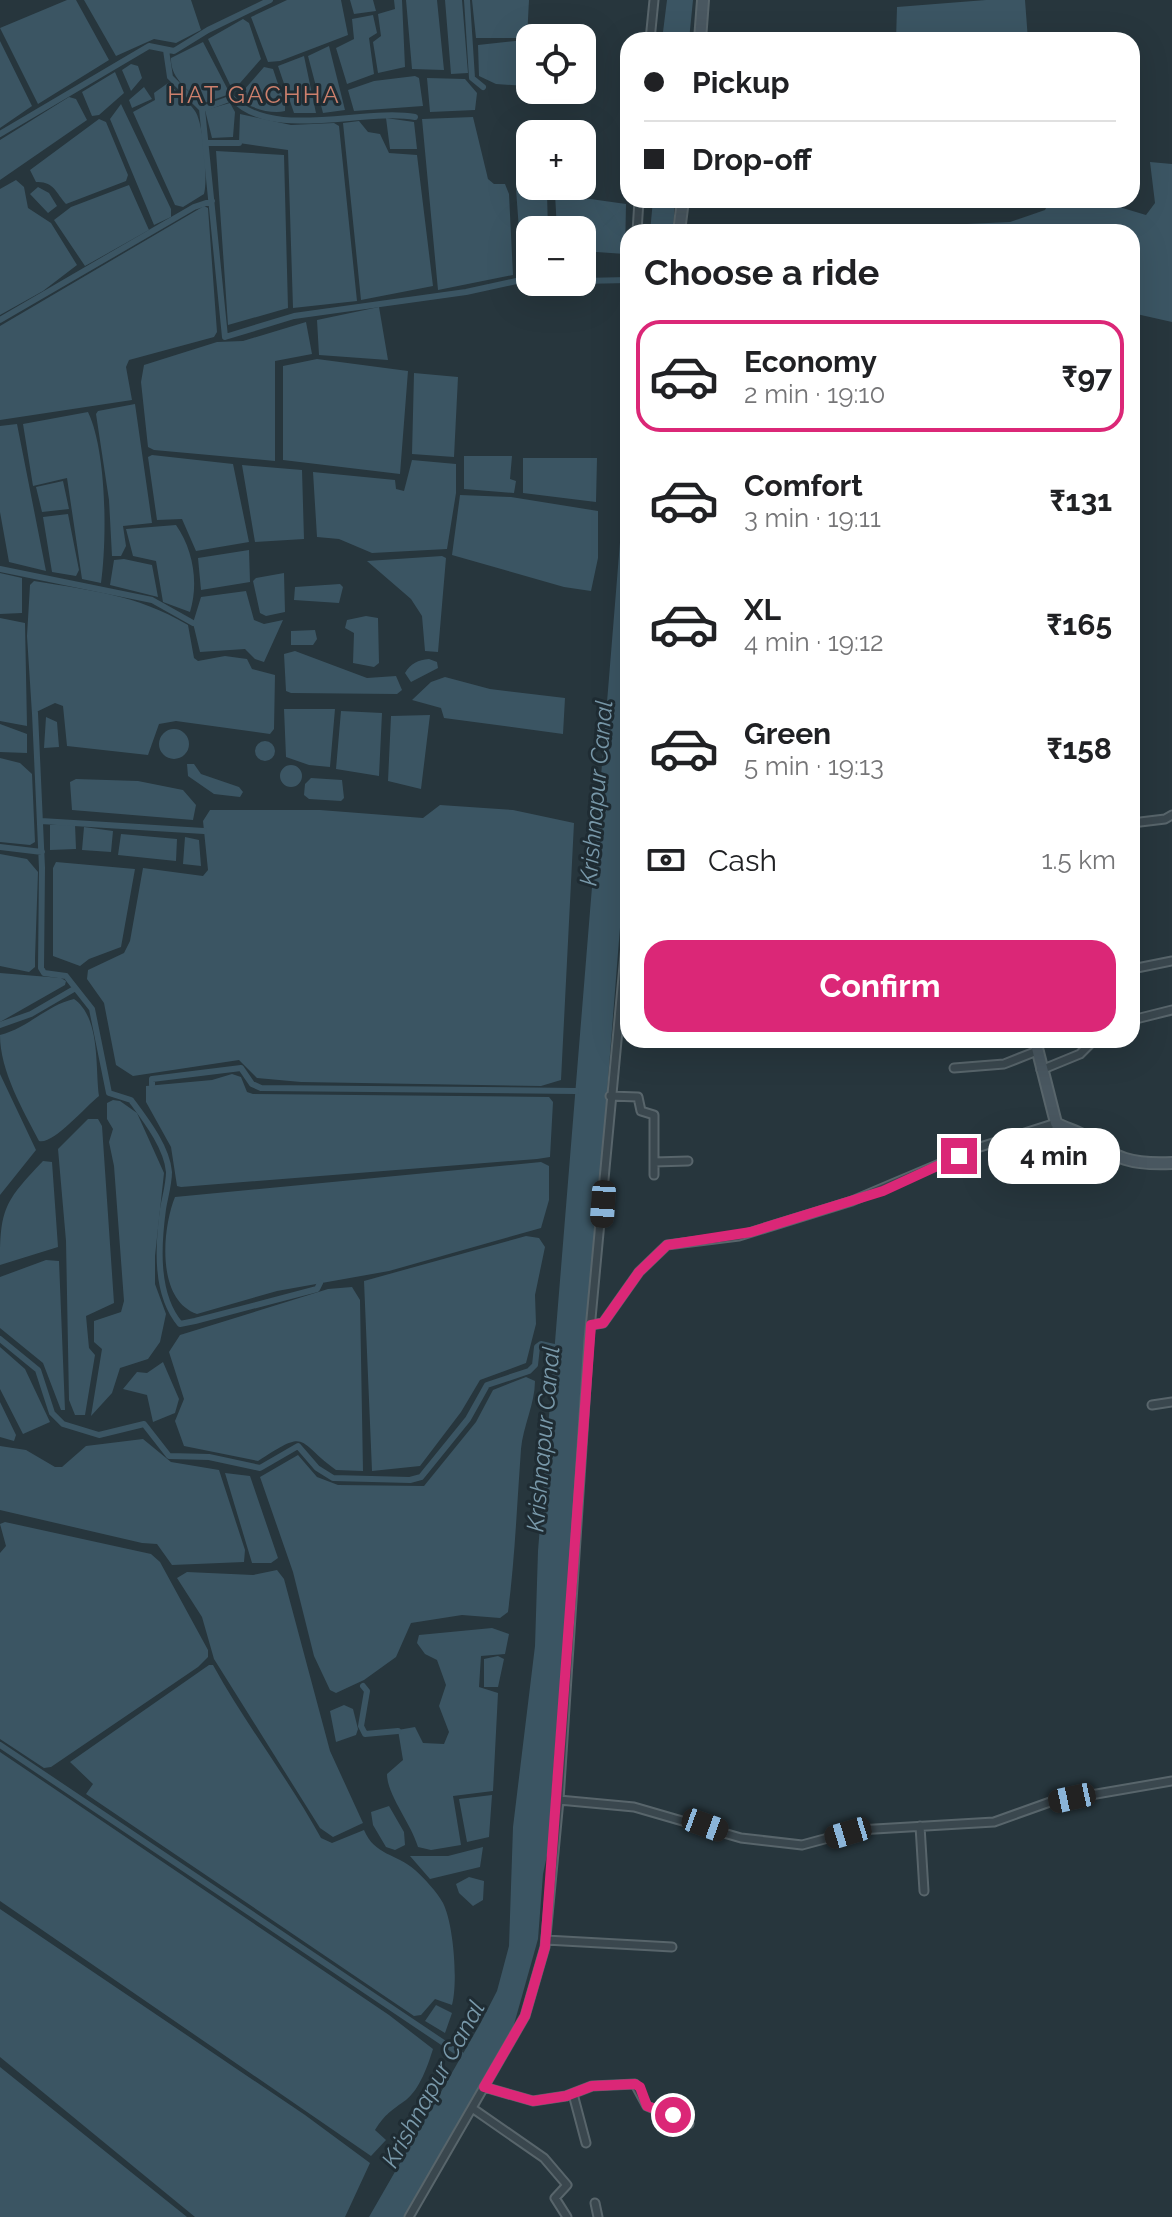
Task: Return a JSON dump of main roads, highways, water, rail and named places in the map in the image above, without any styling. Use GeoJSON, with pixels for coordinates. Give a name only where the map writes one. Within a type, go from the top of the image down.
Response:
{"type":"FeatureCollection","features":[{"type":"Feature","properties":{"kind":"water"},"geometry":{"type":"Polygon","coordinates":[[[67,0],[76,0],[109,60],[38,104],[0,28],[67,0]]]}},
{"type":"Feature","properties":{"kind":"water"},"geometry":{"type":"Polygon","coordinates":[[[84,0],[191,0],[201,30],[176,43],[154,39],[116,56],[84,0]]]}},
{"type":"Feature","properties":{"kind":"water"},"geometry":{"type":"Polygon","coordinates":[[[287,0],[341,0],[348,35],[280,61],[268,62],[251,17],[287,0]]]}},
{"type":"Feature","properties":{"kind":"water"},"geometry":{"type":"Polygon","coordinates":[[[350,0],[373,0],[376,11],[354,14],[350,0]]]}},
{"type":"Feature","properties":{"kind":"water"},"geometry":{"type":"Polygon","coordinates":[[[394,0],[402,0],[405,67],[378,73],[373,42],[381,36],[378,14],[395,9],[394,0]]]}},
{"type":"Feature","properties":{"kind":"water"},"geometry":{"type":"Polygon","coordinates":[[[406,0],[437,0],[444,70],[412,69],[406,0]]]}},
{"type":"Feature","properties":{"kind":"water"},"geometry":{"type":"Polygon","coordinates":[[[445,0],[462,0],[468,73],[451,74],[445,0]]]}},
{"type":"Feature","properties":{"kind":"water"},"geometry":{"type":"Polygon","coordinates":[[[472,0],[529,0],[528,24],[516,24],[516,38],[476,38],[472,0]]]}},
{"type":"Feature","properties":{"kind":"water"},"geometry":{"type":"Polygon","coordinates":[[[667,0],[693,0],[690,32],[663,32],[667,0]]]}},
{"type":"Feature","properties":{"kind":"water"},"geometry":{"type":"Polygon","coordinates":[[[1025,0],[1027,32],[896,32],[897,7],[1025,0]]]}},
{"type":"Feature","properties":{"kind":"water"},"geometry":{"type":"Polygon","coordinates":[[[373,15],[377,33],[369,38],[374,74],[347,84],[336,48],[354,39],[352,19],[373,15]]]}},
{"type":"Feature","properties":{"kind":"water"},"geometry":{"type":"Polygon","coordinates":[[[243,19],[249,23],[261,59],[233,91],[208,39],[243,19]]]}},
{"type":"Feature","properties":{"kind":"water"},"geometry":{"type":"Polygon","coordinates":[[[0,41],[32,106],[0,128],[0,41]]]}},
{"type":"Feature","properties":{"kind":"water"},"geometry":{"type":"Polygon","coordinates":[[[516,41],[516,85],[496,84],[479,76],[478,45],[516,41]]]}},
{"type":"Feature","properties":{"kind":"water"},"geometry":{"type":"Polygon","coordinates":[[[203,42],[228,90],[227,95],[204,103],[177,78],[171,58],[203,42]]]}},
{"type":"Feature","properties":{"kind":"water"},"geometry":{"type":"Polygon","coordinates":[[[329,46],[345,110],[323,113],[308,56],[329,46]]]}},
{"type":"Feature","properties":{"kind":"water"},"geometry":{"type":"Polygon","coordinates":[[[304,56],[316,113],[294,113],[278,66],[304,56]]]}},
{"type":"Feature","properties":{"kind":"water"},"geometry":{"type":"Polygon","coordinates":[[[131,64],[138,66],[142,78],[131,91],[122,70],[131,64]]]}},
{"type":"Feature","properties":{"kind":"water"},"geometry":{"type":"Polygon","coordinates":[[[264,67],[273,69],[285,111],[260,109],[237,98],[264,67]]]}},
{"type":"Feature","properties":{"kind":"water"},"geometry":{"type":"Polygon","coordinates":[[[115,72],[124,93],[99,115],[92,116],[82,92],[115,72]]]}},
{"type":"Feature","properties":{"kind":"water"},"geometry":{"type":"Polygon","coordinates":[[[419,78],[423,106],[354,111],[348,90],[374,81],[419,78]]]}},
{"type":"Feature","properties":{"kind":"water"},"geometry":{"type":"Polygon","coordinates":[[[427,78],[465,79],[477,93],[475,110],[430,112],[427,78]]]}},
{"type":"Feature","properties":{"kind":"water"},"geometry":{"type":"Polygon","coordinates":[[[168,83],[195,111],[203,139],[204,194],[183,207],[175,205],[133,112],[155,100],[154,93],[168,83]]]}},
{"type":"Feature","properties":{"kind":"water"},"geometry":{"type":"Polygon","coordinates":[[[144,87],[152,99],[132,108],[129,100],[144,87]]]}},
{"type":"Feature","properties":{"kind":"water"},"geometry":{"type":"Polygon","coordinates":[[[69,97],[76,99],[87,120],[0,180],[0,140],[69,97]]]}},
{"type":"Feature","properties":{"kind":"water"},"geometry":{"type":"Polygon","coordinates":[[[230,103],[235,112],[233,137],[212,138],[205,110],[230,103]]]}},
{"type":"Feature","properties":{"kind":"water"},"geometry":{"type":"Polygon","coordinates":[[[121,104],[171,209],[171,217],[154,225],[110,119],[121,104]]]}},
{"type":"Feature","properties":{"kind":"water"},"geometry":{"type":"Polygon","coordinates":[[[240,114],[291,125],[334,123],[339,126],[357,301],[293,308],[288,150],[239,143],[240,114]]]}},
{"type":"Feature","properties":{"kind":"water"},"geometry":{"type":"Polygon","coordinates":[[[473,117],[488,179],[494,184],[505,184],[509,194],[513,275],[438,290],[422,119],[473,117]]]}},
{"type":"Feature","properties":{"kind":"water"},"geometry":{"type":"Polygon","coordinates":[[[386,118],[414,122],[417,149],[390,149],[386,118]]]}},
{"type":"Feature","properties":{"kind":"water"},"geometry":{"type":"Polygon","coordinates":[[[99,119],[106,122],[128,175],[126,181],[66,204],[51,186],[36,182],[30,170],[99,119]]]}},
{"type":"Feature","properties":{"kind":"water"},"geometry":{"type":"Polygon","coordinates":[[[359,121],[368,132],[380,134],[389,153],[417,155],[433,286],[361,300],[343,123],[359,121]]]}},
{"type":"Feature","properties":{"kind":"water"},"geometry":{"type":"Polygon","coordinates":[[[216,151],[284,155],[288,308],[228,325],[216,151]]]}},
{"type":"Feature","properties":{"kind":"water"},"geometry":{"type":"Polygon","coordinates":[[[1150,162],[1172,164],[1172,322],[1140,315],[1140,224],[966,224],[1010,222],[1046,208],[1123,208],[1146,215],[1155,203],[1150,162]]]}},
{"type":"Feature","properties":{"kind":"water"},"geometry":{"type":"Polygon","coordinates":[[[16,180],[24,187],[28,208],[51,223],[77,265],[43,291],[0,315],[0,189],[16,180]]]}},
{"type":"Feature","properties":{"kind":"water"},"geometry":{"type":"Polygon","coordinates":[[[129,185],[149,230],[85,266],[54,220],[71,207],[129,185]]]}},
{"type":"Feature","properties":{"kind":"water"},"geometry":{"type":"Polygon","coordinates":[[[38,187],[49,193],[57,206],[48,213],[30,194],[38,187]]]}},
{"type":"Feature","properties":{"kind":"water"},"geometry":{"type":"Polygon","coordinates":[[[517,200],[547,200],[548,216],[518,216],[517,200]]]}},
{"type":"Feature","properties":{"kind":"water"},"geometry":{"type":"Polygon","coordinates":[[[555,200],[596,200],[620,203],[620,208],[626,208],[626,224],[620,224],[620,254],[596,252],[596,216],[556,216],[555,200]]]}},
{"type":"Feature","properties":{"kind":"water"},"geometry":{"type":"Polygon","coordinates":[[[204,206],[208,208],[217,332],[214,337],[129,360],[126,367],[132,400],[0,420],[0,326],[204,206]]]}},
{"type":"Feature","properties":{"kind":"water"},"geometry":{"type":"Polygon","coordinates":[[[652,208],[674,208],[674,224],[651,224],[652,208]]]}},
{"type":"Feature","properties":{"kind":"water"},"geometry":{"type":"Polygon","coordinates":[[[379,307],[388,360],[319,355],[317,320],[379,307]]]}},
{"type":"Feature","properties":{"kind":"water"},"geometry":{"type":"Polygon","coordinates":[[[306,322],[312,354],[275,361],[275,461],[148,447],[141,382],[144,365],[217,342],[243,341],[306,322]]]}},
{"type":"Feature","properties":{"kind":"water"},"geometry":{"type":"Polygon","coordinates":[[[317,359],[408,371],[400,474],[283,460],[283,366],[317,359]]]}},
{"type":"Feature","properties":{"kind":"water"},"geometry":{"type":"Polygon","coordinates":[[[414,373],[458,377],[454,457],[412,454],[414,373]]]}},
{"type":"Feature","properties":{"kind":"water"},"geometry":{"type":"Polygon","coordinates":[[[135,404],[152,523],[123,526],[126,546],[121,556],[112,556],[109,500],[96,414],[98,411],[135,404]]]}},
{"type":"Feature","properties":{"kind":"water"},"geometry":{"type":"Polygon","coordinates":[[[88,412],[99,450],[104,496],[101,583],[82,579],[67,478],[33,486],[23,424],[88,412]]]}},
{"type":"Feature","properties":{"kind":"water"},"geometry":{"type":"Polygon","coordinates":[[[17,424],[46,571],[9,562],[0,512],[0,426],[17,424]]]}},
{"type":"Feature","properties":{"kind":"water"},"geometry":{"type":"Polygon","coordinates":[[[464,456],[512,456],[510,479],[516,481],[514,493],[464,489],[464,456]]]}},
{"type":"Feature","properties":{"kind":"water"},"geometry":{"type":"Polygon","coordinates":[[[148,457],[233,464],[249,542],[196,551],[182,519],[157,520],[148,457]]]}},
{"type":"Feature","properties":{"kind":"water"},"geometry":{"type":"Polygon","coordinates":[[[523,458],[597,458],[596,502],[523,493],[523,458]]]}},
{"type":"Feature","properties":{"kind":"water"},"geometry":{"type":"Polygon","coordinates":[[[412,460],[456,464],[456,493],[447,549],[372,553],[339,539],[317,537],[313,472],[395,480],[396,489],[404,491],[412,460]]]}},
{"type":"Feature","properties":{"kind":"water"},"geometry":{"type":"Polygon","coordinates":[[[242,465],[302,470],[304,539],[255,542],[242,465]]]}},
{"type":"Feature","properties":{"kind":"water"},"geometry":{"type":"Polygon","coordinates":[[[63,481],[69,509],[42,512],[36,487],[63,481]]]}},
{"type":"Feature","properties":{"kind":"water"},"geometry":{"type":"Polygon","coordinates":[[[460,495],[511,497],[598,511],[598,558],[591,591],[564,587],[452,555],[460,495]]]}},
{"type":"Feature","properties":{"kind":"water"},"geometry":{"type":"Polygon","coordinates":[[[68,514],[79,570],[76,576],[52,572],[43,517],[68,514]]]}},
{"type":"Feature","properties":{"kind":"water"},"geometry":{"type":"Polygon","coordinates":[[[176,525],[187,545],[193,567],[194,590],[190,612],[163,602],[156,561],[133,556],[126,529],[176,525]]]}},
{"type":"Feature","properties":{"kind":"water"},"geometry":{"type":"Polygon","coordinates":[[[620,542],[620,928],[551,1802],[555,1818],[543,1874],[538,1939],[513,2028],[404,2217],[369,2217],[480,2024],[497,1991],[509,1946],[513,1827],[535,1646],[538,1551],[620,542]]]}},
{"type":"Feature","properties":{"kind":"water"},"geometry":{"type":"Polygon","coordinates":[[[249,550],[250,582],[201,590],[198,558],[249,550]]]}},
{"type":"Feature","properties":{"kind":"water"},"geometry":{"type":"Polygon","coordinates":[[[446,558],[438,652],[425,651],[422,616],[411,599],[367,561],[446,558]]]}},
{"type":"Feature","properties":{"kind":"water"},"geometry":{"type":"Polygon","coordinates":[[[114,560],[152,565],[158,597],[110,585],[114,560]]]}},
{"type":"Feature","properties":{"kind":"water"},"geometry":{"type":"Polygon","coordinates":[[[0,573],[22,578],[22,613],[0,614],[0,573]]]}},
{"type":"Feature","properties":{"kind":"water"},"geometry":{"type":"Polygon","coordinates":[[[284,573],[285,612],[266,616],[260,613],[253,581],[284,573]]]}},
{"type":"Feature","properties":{"kind":"water"},"geometry":{"type":"Polygon","coordinates":[[[34,581],[95,591],[150,606],[188,625],[194,658],[198,661],[225,656],[247,659],[252,669],[275,675],[274,729],[270,734],[176,721],[159,724],[148,755],[67,746],[63,706],[55,703],[32,714],[27,636],[30,585],[34,581]]]}},
{"type":"Feature","properties":{"kind":"water"},"geometry":{"type":"Polygon","coordinates":[[[340,584],[343,587],[339,603],[294,600],[295,587],[340,584]]]}},
{"type":"Feature","properties":{"kind":"water"},"geometry":{"type":"Polygon","coordinates":[[[246,591],[254,620],[264,624],[283,620],[264,662],[255,659],[245,649],[200,652],[193,623],[201,597],[246,591]]]}},
{"type":"Feature","properties":{"kind":"water"},"geometry":{"type":"Polygon","coordinates":[[[366,616],[378,618],[379,663],[374,667],[353,663],[354,633],[345,628],[347,620],[366,616]]]}},
{"type":"Feature","properties":{"kind":"water"},"geometry":{"type":"Polygon","coordinates":[[[0,618],[25,623],[27,726],[0,721],[0,618]]]}},
{"type":"Feature","properties":{"kind":"water"},"geometry":{"type":"Polygon","coordinates":[[[315,630],[317,639],[313,645],[291,645],[291,631],[315,630]]]}},
{"type":"Feature","properties":{"kind":"water"},"geometry":{"type":"Polygon","coordinates":[[[295,651],[367,678],[396,676],[402,690],[397,694],[291,693],[286,691],[284,654],[295,651]]]}},
{"type":"Feature","properties":{"kind":"water"},"geometry":{"type":"Polygon","coordinates":[[[421,660],[437,662],[438,668],[411,682],[405,673],[407,670],[421,660]]]}},
{"type":"Feature","properties":{"kind":"water"},"geometry":{"type":"Polygon","coordinates":[[[445,677],[490,689],[565,698],[563,734],[444,718],[441,708],[412,700],[431,682],[445,677]]]}},
{"type":"Feature","properties":{"kind":"water"},"geometry":{"type":"Polygon","coordinates":[[[284,709],[335,709],[330,767],[309,765],[286,757],[284,709]]]}},
{"type":"Feature","properties":{"kind":"water"},"geometry":{"type":"Polygon","coordinates":[[[341,711],[382,713],[379,776],[336,769],[341,711]]]}},
{"type":"Feature","properties":{"kind":"water"},"geometry":{"type":"Polygon","coordinates":[[[430,715],[421,789],[388,781],[391,716],[430,715]]]}},
{"type":"Feature","properties":{"kind":"water"},"geometry":{"type":"Polygon","coordinates":[[[46,717],[57,722],[59,747],[44,748],[46,717]]]}},
{"type":"Feature","properties":{"kind":"water"},"geometry":{"type":"Polygon","coordinates":[[[0,724],[27,734],[27,753],[0,752],[0,724]]]}},
{"type":"Feature","properties":{"kind":"water"},"geometry":{"type":"Polygon","coordinates":[[[174,729],[185,733],[189,744],[185,755],[174,759],[163,755],[159,744],[163,733],[174,729]]]}},
{"type":"Feature","properties":{"kind":"water"},"geometry":{"type":"Polygon","coordinates":[[[261,741],[269,741],[275,751],[269,761],[261,761],[255,755],[255,747],[261,741]]]}},
{"type":"Feature","properties":{"kind":"water"},"geometry":{"type":"Polygon","coordinates":[[[0,758],[20,763],[32,774],[35,842],[30,845],[0,842],[0,758]]]}},
{"type":"Feature","properties":{"kind":"water"},"geometry":{"type":"Polygon","coordinates":[[[187,764],[194,764],[201,774],[239,787],[243,792],[240,797],[214,794],[188,776],[187,764]]]}},
{"type":"Feature","properties":{"kind":"water"},"geometry":{"type":"Polygon","coordinates":[[[291,765],[299,768],[302,776],[299,784],[291,787],[283,784],[280,776],[283,768],[291,765]]]}},
{"type":"Feature","properties":{"kind":"water"},"geometry":{"type":"Polygon","coordinates":[[[311,778],[342,780],[344,798],[341,801],[309,799],[304,795],[305,784],[311,778]]]}},
{"type":"Feature","properties":{"kind":"water"},"geometry":{"type":"Polygon","coordinates":[[[76,779],[138,781],[183,790],[196,805],[193,820],[72,810],[70,782],[76,779]]]}},
{"type":"Feature","properties":{"kind":"water"},"geometry":{"type":"Polygon","coordinates":[[[440,805],[513,810],[574,823],[561,1080],[541,1086],[301,1082],[257,1078],[239,1060],[133,1076],[116,1065],[104,1003],[87,979],[88,970],[124,953],[130,941],[143,868],[203,876],[208,870],[203,821],[210,810],[320,810],[423,818],[440,805]]]}},
{"type":"Feature","properties":{"kind":"water"},"geometry":{"type":"Polygon","coordinates":[[[75,824],[76,849],[50,850],[50,825],[75,824]]]}},
{"type":"Feature","properties":{"kind":"water"},"geometry":{"type":"Polygon","coordinates":[[[84,827],[113,831],[111,852],[82,850],[84,827]]]}},
{"type":"Feature","properties":{"kind":"water"},"geometry":{"type":"Polygon","coordinates":[[[121,834],[177,839],[176,861],[118,855],[121,834]]]}},
{"type":"Feature","properties":{"kind":"water"},"geometry":{"type":"Polygon","coordinates":[[[185,837],[199,840],[201,866],[183,864],[185,837]]]}},
{"type":"Feature","properties":{"kind":"water"},"geometry":{"type":"Polygon","coordinates":[[[0,854],[27,859],[38,872],[35,967],[29,972],[0,966],[0,854]]]}},
{"type":"Feature","properties":{"kind":"water"},"geometry":{"type":"Polygon","coordinates":[[[56,862],[135,869],[121,947],[89,959],[80,966],[53,956],[53,868],[56,862]]]}},
{"type":"Feature","properties":{"kind":"water"},"geometry":{"type":"Polygon","coordinates":[[[0,973],[66,981],[65,985],[0,1022],[0,973]]]}},
{"type":"Feature","properties":{"kind":"water"},"geometry":{"type":"Polygon","coordinates":[[[74,999],[83,1007],[93,1031],[99,1096],[52,1137],[39,1141],[8,1076],[0,1035],[74,999]]]}},
{"type":"Feature","properties":{"kind":"water"},"geometry":{"type":"Polygon","coordinates":[[[0,1074],[36,1150],[0,1195],[0,1074]]]}},
{"type":"Feature","properties":{"kind":"water"},"geometry":{"type":"Polygon","coordinates":[[[232,1074],[241,1077],[247,1092],[253,1094],[549,1097],[553,1102],[550,1157],[177,1186],[171,1147],[146,1102],[146,1086],[212,1080],[232,1074]]]}},
{"type":"Feature","properties":{"kind":"water"},"geometry":{"type":"Polygon","coordinates":[[[120,1101],[137,1113],[164,1173],[155,1284],[166,1314],[160,1342],[148,1359],[120,1368],[112,1393],[91,1416],[102,1349],[94,1342],[94,1321],[121,1312],[124,1301],[114,1166],[109,1142],[113,1129],[107,1119],[107,1103],[120,1101]]]}},
{"type":"Feature","properties":{"kind":"water"},"geometry":{"type":"Polygon","coordinates":[[[88,1119],[98,1119],[102,1126],[114,1303],[86,1316],[89,1348],[95,1355],[85,1415],[75,1415],[69,1400],[66,1241],[58,1149],[88,1119]]]}},
{"type":"Feature","properties":{"kind":"water"},"geometry":{"type":"Polygon","coordinates":[[[43,1161],[52,1162],[58,1247],[0,1265],[1,1231],[7,1207],[43,1161]]]}},
{"type":"Feature","properties":{"kind":"water"},"geometry":{"type":"Polygon","coordinates":[[[541,1162],[549,1166],[549,1200],[541,1228],[389,1271],[277,1291],[197,1314],[184,1306],[174,1294],[165,1244],[175,1197],[541,1162]]]}},
{"type":"Feature","properties":{"kind":"water"},"geometry":{"type":"Polygon","coordinates":[[[526,1236],[539,1238],[545,1247],[535,1295],[536,1324],[526,1363],[480,1380],[461,1412],[420,1466],[372,1471],[364,1281],[526,1236]]]}},
{"type":"Feature","properties":{"kind":"water"},"geometry":{"type":"Polygon","coordinates":[[[46,1260],[59,1261],[65,1410],[61,1410],[43,1363],[0,1328],[0,1277],[46,1260]]]}},
{"type":"Feature","properties":{"kind":"water"},"geometry":{"type":"Polygon","coordinates":[[[352,1287],[360,1300],[363,1471],[336,1470],[307,1445],[294,1441],[258,1461],[184,1446],[175,1421],[184,1399],[169,1352],[180,1335],[328,1289],[352,1287]]]}},
{"type":"Feature","properties":{"kind":"water"},"geometry":{"type":"Polygon","coordinates":[[[0,1347],[25,1369],[50,1422],[23,1434],[0,1389],[0,1347]]]}},
{"type":"Feature","properties":{"kind":"water"},"geometry":{"type":"Polygon","coordinates":[[[163,1362],[179,1399],[175,1413],[153,1422],[147,1395],[123,1389],[137,1372],[147,1373],[163,1362]]]}},
{"type":"Feature","properties":{"kind":"water"},"geometry":{"type":"Polygon","coordinates":[[[526,1377],[535,1381],[521,1449],[508,1612],[500,1618],[462,1615],[411,1623],[396,1657],[364,1680],[336,1693],[330,1690],[314,1656],[293,1572],[260,1477],[298,1455],[317,1477],[338,1485],[424,1486],[476,1422],[493,1390],[526,1377]]]}},
{"type":"Feature","properties":{"kind":"water"},"geometry":{"type":"Polygon","coordinates":[[[0,1402],[16,1435],[14,1441],[0,1437],[0,1402]]]}},
{"type":"Feature","properties":{"kind":"water"},"geometry":{"type":"Polygon","coordinates":[[[143,1439],[171,1462],[219,1470],[245,1550],[244,1562],[172,1565],[157,1544],[0,1510],[0,1446],[26,1450],[55,1467],[62,1467],[86,1446],[143,1439]]]}},
{"type":"Feature","properties":{"kind":"water"},"geometry":{"type":"Polygon","coordinates":[[[225,1473],[250,1476],[278,1558],[271,1563],[252,1563],[225,1473]]]}},
{"type":"Feature","properties":{"kind":"water"},"geometry":{"type":"Polygon","coordinates":[[[5,1522],[151,1554],[160,1562],[208,1650],[208,1657],[198,1667],[51,1767],[44,1768],[0,1739],[0,1553],[6,1546],[0,1524],[5,1522]]]}},
{"type":"Feature","properties":{"kind":"water"},"geometry":{"type":"Polygon","coordinates":[[[277,1570],[284,1579],[330,1751],[363,1823],[333,1837],[320,1828],[214,1659],[202,1617],[177,1578],[187,1572],[253,1575],[277,1570]]]}},
{"type":"Feature","properties":{"kind":"water"},"geometry":{"type":"Polygon","coordinates":[[[492,1628],[509,1634],[505,1654],[481,1656],[479,1687],[498,1693],[493,1791],[453,1796],[461,1845],[431,1850],[418,1847],[391,1791],[387,1774],[403,1760],[398,1730],[415,1727],[423,1743],[444,1744],[449,1732],[439,1706],[446,1685],[437,1660],[425,1654],[417,1643],[419,1635],[492,1628]]]}},
{"type":"Feature","properties":{"kind":"water"},"geometry":{"type":"Polygon","coordinates":[[[498,1656],[504,1659],[498,1687],[484,1687],[484,1659],[498,1656]]]}},
{"type":"Feature","properties":{"kind":"water"},"geometry":{"type":"Polygon","coordinates":[[[213,1665],[321,1838],[332,1843],[364,1830],[374,1845],[408,1864],[437,1894],[447,1913],[452,1939],[455,1983],[452,2005],[435,1999],[421,2015],[414,2016],[86,1794],[93,1784],[70,1762],[213,1665]]]}},
{"type":"Feature","properties":{"kind":"water"},"geometry":{"type":"Polygon","coordinates":[[[344,1705],[353,1709],[358,1729],[356,1735],[336,1742],[330,1711],[344,1705]]]}},
{"type":"Feature","properties":{"kind":"water"},"geometry":{"type":"Polygon","coordinates":[[[0,1752],[389,2015],[433,2049],[415,2090],[375,2130],[386,2140],[371,2156],[0,1901],[0,1752]]]}},
{"type":"Feature","properties":{"kind":"water"},"geometry":{"type":"Polygon","coordinates":[[[492,1795],[489,1837],[467,1842],[459,1799],[492,1795]]]}},
{"type":"Feature","properties":{"kind":"water"},"geometry":{"type":"Polygon","coordinates":[[[389,1806],[404,1832],[405,1845],[395,1850],[386,1847],[373,1825],[371,1812],[389,1806]]]}},
{"type":"Feature","properties":{"kind":"water"},"geometry":{"type":"Polygon","coordinates":[[[483,1847],[480,1867],[430,1879],[410,1856],[448,1856],[483,1847]]]}},
{"type":"Feature","properties":{"kind":"water"},"geometry":{"type":"Polygon","coordinates":[[[469,1877],[484,1881],[483,1900],[473,1906],[459,1893],[456,1884],[469,1877]]]}},
{"type":"Feature","properties":{"kind":"water"},"geometry":{"type":"Polygon","coordinates":[[[0,1909],[305,2115],[370,2163],[345,2217],[195,2217],[0,2057],[0,1909]]]}},
{"type":"Feature","properties":{"kind":"water"},"geometry":{"type":"Polygon","coordinates":[[[436,2005],[452,2013],[445,2033],[425,2021],[436,2005]]]}},
{"type":"Feature","properties":{"kind":"water"},"geometry":{"type":"Polygon","coordinates":[[[0,2067],[187,2217],[0,2217],[0,2067]]]}},
{"type":"Feature","properties":{"kind":"waterway"},"geometry":{"type":"LineString","coordinates":[[0,134],[149,46],[174,51],[208,30],[270,0]]}},
{"type":"Feature","properties":{"kind":"waterway"},"geometry":{"type":"LineString","coordinates":[[467,0],[472,78],[483,87]]}},
{"type":"Feature","properties":{"kind":"waterway"},"geometry":{"type":"LineString","coordinates":[[166,50],[170,77],[202,109]]}},
{"type":"Feature","properties":{"kind":"waterway"},"geometry":{"type":"LineString","coordinates":[[415,117],[394,115],[293,121],[249,111],[232,98],[202,109],[225,337],[294,316],[466,292],[516,281]]}},
{"type":"Feature","properties":{"kind":"waterway"},"geometry":{"type":"LineString","coordinates":[[207,143],[239,143]]}},
{"type":"Feature","properties":{"kind":"waterway"},"geometry":{"type":"LineString","coordinates":[[0,320],[194,207],[212,201]]}},
{"type":"Feature","properties":{"kind":"waterway"},"geometry":{"type":"LineString","coordinates":[[596,281],[620,280]]}},
{"type":"Feature","properties":{"kind":"waterway"},"geometry":{"type":"LineString","coordinates":[[0,569],[152,600],[193,623]]}},
{"type":"Feature","properties":{"kind":"waterway"},"geometry":{"type":"LineString","coordinates":[[35,713],[42,868],[41,968],[44,973],[66,976],[92,1009],[109,1093],[131,1100],[164,1153],[169,1172],[161,1223],[160,1269],[172,1312],[180,1324],[317,1289],[320,1283]]}},
{"type":"Feature","properties":{"kind":"waterway"},"geometry":{"type":"LineString","coordinates":[[41,821],[204,831]]}},
{"type":"Feature","properties":{"kind":"waterway"},"geometry":{"type":"LineString","coordinates":[[0,847],[42,852]]}},
{"type":"Feature","properties":{"kind":"waterway"},"geometry":{"type":"LineString","coordinates":[[0,1025],[31,1014],[74,989]]}},
{"type":"Feature","properties":{"kind":"waterway"},"geometry":{"type":"LineString","coordinates":[[152,1085],[152,1079],[241,1068],[252,1084],[261,1088],[576,1091]]}},
{"type":"Feature","properties":{"kind":"waterway","name":"Krishnapur Canal"},"geometry":{"type":"LineString","coordinates":[[0,1339],[38,1370],[52,1413],[63,1424],[99,1435],[144,1424],[169,1456],[209,1457],[260,1468],[298,1446],[317,1468],[333,1478],[410,1480],[421,1477],[468,1419],[487,1385],[529,1371],[535,1365],[537,1347],[541,1344],[554,1347]]}},
{"type":"Feature","properties":{"kind":"waterway"},"geometry":{"type":"LineString","coordinates":[[363,1686],[367,1691],[361,1726],[365,1734],[398,1731]]}},
{"type":"Feature","properties":{"kind":"waterway","name":"Krishnapur Canal"},"geometry":{"type":"LineString","coordinates":[[0,1745],[463,2056]]}},
{"type":"Feature","properties":{"kind":"district","name":"HAT GACHHA"},"geometry":{"type":"Point","coordinates":[254,94]}}]}
